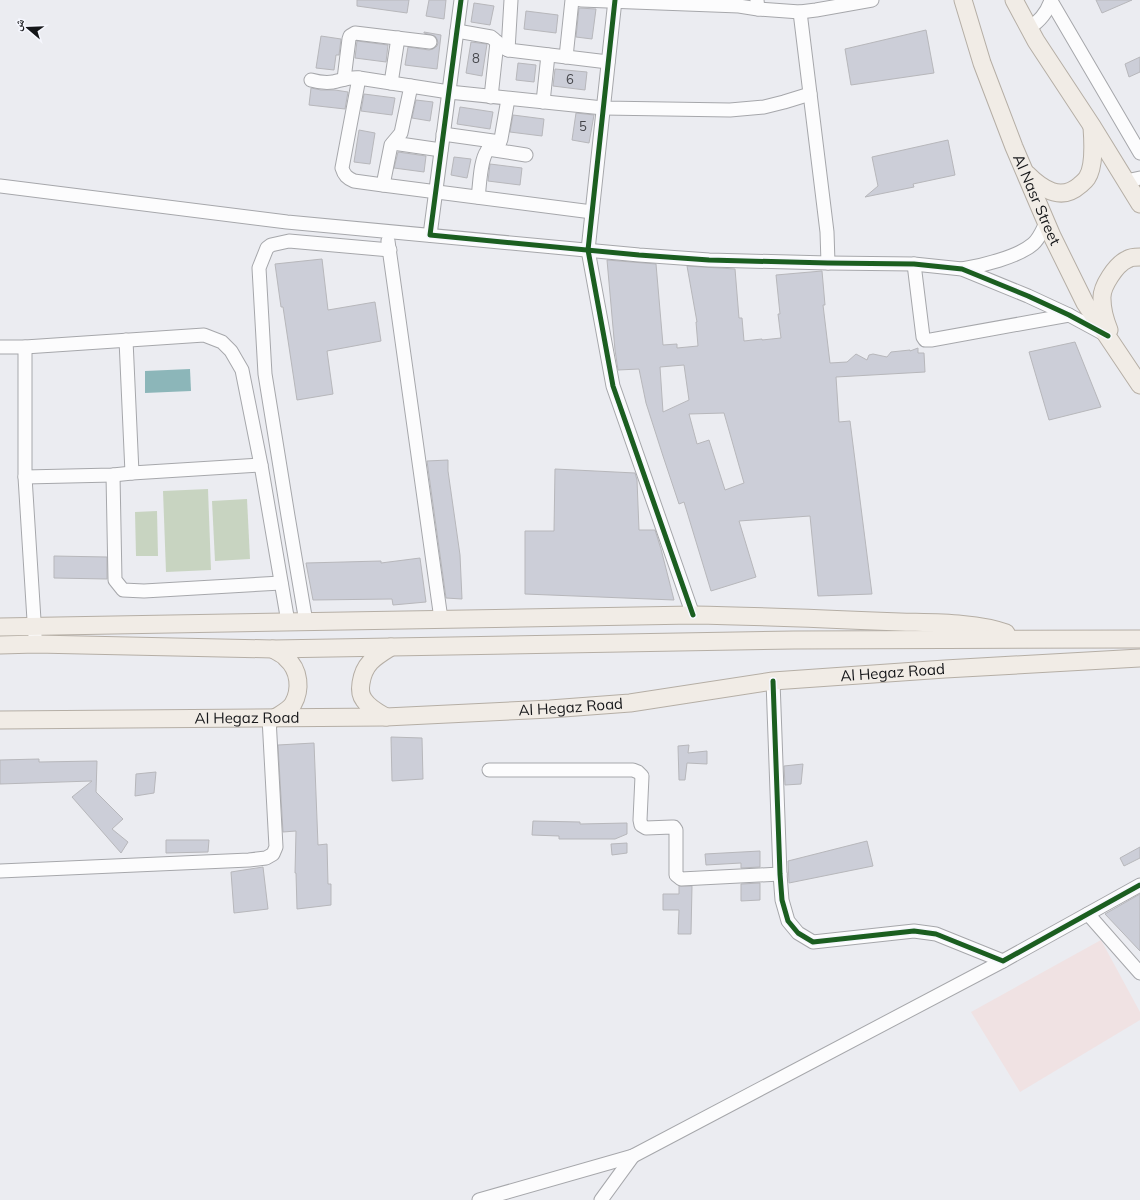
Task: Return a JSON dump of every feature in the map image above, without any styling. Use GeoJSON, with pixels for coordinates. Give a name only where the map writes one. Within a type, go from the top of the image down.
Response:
{"type":"FeatureCollection","features":[{"type":"Feature","properties":{"kind":"main road","name":"Al Nasr Street"},"geometry":{"type":"LineString","coordinates":[[963,0],[982,63],[1046,224],[1080,292],[1140,385]]}},
{"type":"Feature","properties":{"kind":"main road"},"geometry":{"type":"LineString","coordinates":[[1014,0],[1036,41],[1092,126],[1133,179],[1140,204]]}},
{"type":"Feature","properties":{"kind":"main road"},"geometry":{"type":"LineString","coordinates":[[1025,173],[1038,185],[1053,192],[1065,193],[1075,189],[1087,179],[1091,166],[1093,151],[1092,126]]}},
{"type":"Feature","properties":{"kind":"main road"},"geometry":{"type":"LineString","coordinates":[[1111,341],[1105,319],[1102,298],[1108,280],[1116,268],[1128,259],[1140,256]]}},
{"type":"Feature","properties":{"kind":"main road"},"geometry":{"type":"LineString","coordinates":[[0,627],[693,615],[791,617],[967,625],[1000,630],[1025,640]]}},
{"type":"Feature","properties":{"kind":"main road"},"geometry":{"type":"LineString","coordinates":[[0,645],[36,644],[273,649],[794,640],[1140,639]]}},
{"type":"Feature","properties":{"kind":"main road"},"geometry":{"type":"LineString","coordinates":[[386,717],[374,710],[364,701],[360,689],[363,672],[374,658],[391,646]]}},
{"type":"Feature","properties":{"kind":"main road"},"geometry":{"type":"LineString","coordinates":[[272,718],[292,706],[298,691],[298,680],[295,669],[287,658],[273,649]]}},
{"type":"Feature","properties":{"kind":"main road","name":"Al Hegaz Road"},"geometry":{"type":"LineString","coordinates":[[0,720],[386,717],[550,709],[630,703],[773,681],[945,668],[1140,658]]}},
{"type":"Feature","properties":{"kind":"street"},"geometry":{"type":"LineString","coordinates":[[430,236],[461,0]]}},
{"type":"Feature","properties":{"kind":"street"},"geometry":{"type":"LineString","coordinates":[[508,50],[512,0]]}},
{"type":"Feature","properties":{"kind":"street"},"geometry":{"type":"LineString","coordinates":[[566,57],[572,0]]}},
{"type":"Feature","properties":{"kind":"street"},"geometry":{"type":"LineString","coordinates":[[581,0],[615,0],[739,6],[758,5],[800,12],[872,0]]}},
{"type":"Feature","properties":{"kind":"street"},"geometry":{"type":"LineString","coordinates":[[615,0],[588,250],[613,386],[693,615]]}},
{"type":"Feature","properties":{"kind":"street"},"geometry":{"type":"LineString","coordinates":[[1030,28],[1039,22],[1051,1]]}},
{"type":"Feature","properties":{"kind":"street"},"geometry":{"type":"LineString","coordinates":[[1051,1],[1140,153]]}},
{"type":"Feature","properties":{"kind":"street"},"geometry":{"type":"LineString","coordinates":[[800,12],[827,232],[828,263]]}},
{"type":"Feature","properties":{"kind":"street"},"geometry":{"type":"LineString","coordinates":[[457,31],[491,37],[500,46],[508,50],[608,62]]}},
{"type":"Feature","properties":{"kind":"street"},"geometry":{"type":"LineString","coordinates":[[344,79],[349,39],[352,34],[357,32],[430,42]]}},
{"type":"Feature","properties":{"kind":"street"},"geometry":{"type":"LineString","coordinates":[[390,83],[398,38]]}},
{"type":"Feature","properties":{"kind":"street"},"geometry":{"type":"LineString","coordinates":[[491,97],[497,42]]}},
{"type":"Feature","properties":{"kind":"street"},"geometry":{"type":"LineString","coordinates":[[543,102],[548,54]]}},
{"type":"Feature","properties":{"kind":"street"},"geometry":{"type":"LineString","coordinates":[[311,80],[333,82],[351,77],[448,92],[603,108],[730,110],[764,107],[810,94]]}},
{"type":"Feature","properties":{"kind":"street"},"geometry":{"type":"LineString","coordinates":[[359,78],[342,168],[343,172],[350,179],[354,181],[383,185],[592,212]]}},
{"type":"Feature","properties":{"kind":"street"},"geometry":{"type":"LineString","coordinates":[[383,185],[389,150],[401,134],[411,86]]}},
{"type":"Feature","properties":{"kind":"street"},"geometry":{"type":"LineString","coordinates":[[478,197],[483,159],[488,149],[500,142],[508,99]]}},
{"type":"Feature","properties":{"kind":"street"},"geometry":{"type":"LineString","coordinates":[[443,134],[500,142]]}},
{"type":"Feature","properties":{"kind":"street"},"geometry":{"type":"LineString","coordinates":[[393,143],[441,150]]}},
{"type":"Feature","properties":{"kind":"street"},"geometry":{"type":"LineString","coordinates":[[488,149],[526,155]]}},
{"type":"Feature","properties":{"kind":"street"},"geometry":{"type":"LineString","coordinates":[[0,186],[286,222],[709,260],[914,264],[962,269],[986,265],[1022,252],[1032,245],[1041,235],[1046,224]]}},
{"type":"Feature","properties":{"kind":"street"},"geometry":{"type":"LineString","coordinates":[[387,231],[441,619]]}},
{"type":"Feature","properties":{"kind":"street"},"geometry":{"type":"LineString","coordinates":[[306,622],[265,374],[259,268],[267,248],[271,245],[289,241],[390,250]]}},
{"type":"Feature","properties":{"kind":"street"},"geometry":{"type":"LineString","coordinates":[[914,264],[922,337],[925,340],[1069,315]]}},
{"type":"Feature","properties":{"kind":"street"},"geometry":{"type":"LineString","coordinates":[[962,269],[1028,296],[1069,315],[1111,341]]}},
{"type":"Feature","properties":{"kind":"street"},"geometry":{"type":"LineString","coordinates":[[0,346],[25,347],[204,335],[222,342],[231,351],[242,370],[261,465],[288,622]]}},
{"type":"Feature","properties":{"kind":"street"},"geometry":{"type":"LineString","coordinates":[[126,340],[132,473]]}},
{"type":"Feature","properties":{"kind":"street"},"geometry":{"type":"LineString","coordinates":[[25,347],[25,477],[36,644]]}},
{"type":"Feature","properties":{"kind":"street"},"geometry":{"type":"LineString","coordinates":[[25,477],[113,475],[261,465]]}},
{"type":"Feature","properties":{"kind":"street"},"geometry":{"type":"LineString","coordinates":[[113,475],[115,580],[123,590],[144,591],[281,583]]}},
{"type":"Feature","properties":{"kind":"street"},"geometry":{"type":"LineString","coordinates":[[773,681],[780,874],[782,900],[788,922],[798,932],[813,942],[914,931],[936,934],[1003,961]]}},
{"type":"Feature","properties":{"kind":"street"},"geometry":{"type":"LineString","coordinates":[[0,871],[250,860],[266,858],[273,854],[276,847],[272,718]]}},
{"type":"Feature","properties":{"kind":"street"},"geometry":{"type":"LineString","coordinates":[[489,770],[633,770],[642,776],[641,824],[646,828],[672,826],[676,830],[677,877],[681,879],[780,874]]}},
{"type":"Feature","properties":{"kind":"street"},"geometry":{"type":"LineString","coordinates":[[479,1200],[633,1156],[1003,961],[1140,885]]}},
{"type":"Feature","properties":{"kind":"street"},"geometry":{"type":"LineString","coordinates":[[1088,914],[1140,973]]}},
{"type":"Feature","properties":{"kind":"street"},"geometry":{"type":"LineString","coordinates":[[601,1200],[633,1156]]}},
{"type":"Feature","properties":{"kind":"shaded area"},"geometry":{"type":"Polygon","coordinates":[[[1101,940],[1140,1012],[1140,1020],[1020,1092],[971,1012],[1101,940]]]}},
{"type":"Feature","properties":{"kind":"green space"},"geometry":{"type":"Polygon","coordinates":[[[208,489],[211,570],[166,572],[163,491],[208,489]]]}},
{"type":"Feature","properties":{"kind":"green space"},"geometry":{"type":"Polygon","coordinates":[[[247,499],[250,559],[215,561],[212,501],[247,499]]]}},
{"type":"Feature","properties":{"kind":"green space"},"geometry":{"type":"Polygon","coordinates":[[[157,511],[158,556],[136,556],[135,512],[157,511]]]}},
{"type":"Feature","properties":{"kind":"water"},"geometry":{"type":"Polygon","coordinates":[[[190,369],[191,391],[145,393],[145,371],[190,369]]]}},
{"type":"Feature","properties":{"kind":"building"},"geometry":{"type":"Polygon","coordinates":[[[357,0],[409,0],[407,13],[357,6],[357,0]]]}},
{"type":"Feature","properties":{"kind":"building"},"geometry":{"type":"Polygon","coordinates":[[[429,0],[446,0],[444,19],[426,16],[429,0]]]}},
{"type":"Feature","properties":{"kind":"building"},"geometry":{"type":"Polygon","coordinates":[[[1096,0],[1132,0],[1102,13],[1096,0]]]}},
{"type":"Feature","properties":{"kind":"building"},"geometry":{"type":"Polygon","coordinates":[[[474,3],[494,6],[490,25],[471,22],[474,3]]]}},
{"type":"Feature","properties":{"kind":"building"},"geometry":{"type":"Polygon","coordinates":[[[579,8],[596,9],[592,39],[576,37],[579,8]]]}},
{"type":"Feature","properties":{"kind":"building"},"geometry":{"type":"Polygon","coordinates":[[[526,11],[558,15],[556,33],[524,29],[526,11]]]}},
{"type":"Feature","properties":{"kind":"building"},"geometry":{"type":"Polygon","coordinates":[[[926,30],[934,73],[851,85],[845,49],[926,30]]]}},
{"type":"Feature","properties":{"kind":"building"},"geometry":{"type":"Polygon","coordinates":[[[424,32],[441,35],[437,69],[405,65],[408,47],[429,50],[437,46],[438,43],[435,36],[424,32]]]}},
{"type":"Feature","properties":{"kind":"building"},"geometry":{"type":"Polygon","coordinates":[[[321,36],[341,39],[339,55],[336,55],[334,70],[316,68],[321,36]]]}},
{"type":"Feature","properties":{"kind":"building"},"geometry":{"type":"Polygon","coordinates":[[[357,41],[388,45],[386,62],[355,58],[357,41]]]}},
{"type":"Feature","properties":{"kind":"building"},"geometry":{"type":"Polygon","coordinates":[[[471,42],[487,44],[482,76],[466,73],[471,42]]]}},
{"type":"Feature","properties":{"kind":"building"},"geometry":{"type":"Polygon","coordinates":[[[1140,57],[1140,72],[1129,77],[1125,64],[1140,57]]]}},
{"type":"Feature","properties":{"kind":"building"},"geometry":{"type":"Polygon","coordinates":[[[518,63],[536,65],[534,82],[516,80],[518,63]]]}},
{"type":"Feature","properties":{"kind":"building"},"geometry":{"type":"Polygon","coordinates":[[[555,69],[587,72],[585,90],[553,86],[555,69]]]}},
{"type":"Feature","properties":{"kind":"building"},"geometry":{"type":"Polygon","coordinates":[[[311,88],[348,92],[345,109],[309,105],[311,88]]]}},
{"type":"Feature","properties":{"kind":"building"},"geometry":{"type":"Polygon","coordinates":[[[364,94],[395,98],[392,115],[361,111],[364,94]]]}},
{"type":"Feature","properties":{"kind":"building"},"geometry":{"type":"Polygon","coordinates":[[[416,100],[433,102],[430,121],[412,118],[416,100]]]}},
{"type":"Feature","properties":{"kind":"building"},"geometry":{"type":"Polygon","coordinates":[[[460,107],[493,112],[490,129],[457,124],[460,107]]]}},
{"type":"Feature","properties":{"kind":"building"},"geometry":{"type":"Polygon","coordinates":[[[576,113],[594,115],[589,143],[572,140],[576,113]]]}},
{"type":"Feature","properties":{"kind":"building"},"geometry":{"type":"Polygon","coordinates":[[[513,115],[544,119],[542,136],[510,132],[513,115]]]}},
{"type":"Feature","properties":{"kind":"building"},"geometry":{"type":"Polygon","coordinates":[[[359,130],[375,133],[370,164],[354,162],[359,130]]]}},
{"type":"Feature","properties":{"kind":"building"},"geometry":{"type":"Polygon","coordinates":[[[948,140],[955,175],[913,184],[914,187],[865,197],[878,186],[872,157],[948,140]]]}},
{"type":"Feature","properties":{"kind":"building"},"geometry":{"type":"Polygon","coordinates":[[[398,152],[426,156],[424,172],[394,168],[398,152]]]}},
{"type":"Feature","properties":{"kind":"building"},"geometry":{"type":"Polygon","coordinates":[[[454,157],[471,159],[467,178],[451,175],[454,157]]]}},
{"type":"Feature","properties":{"kind":"building"},"geometry":{"type":"Polygon","coordinates":[[[490,164],[522,168],[520,185],[488,181],[490,164]]]}},
{"type":"Feature","properties":{"kind":"building"},"geometry":{"type":"Polygon","coordinates":[[[322,259],[328,310],[375,302],[381,341],[327,351],[333,394],[297,400],[275,264],[322,259]]]}},
{"type":"Feature","properties":{"kind":"building"},"geometry":{"type":"Polygon","coordinates":[[[607,260],[656,264],[663,345],[677,344],[677,348],[698,346],[697,322],[687,266],[735,269],[739,318],[742,318],[744,341],[781,338],[776,275],[822,271],[825,305],[823,305],[830,363],[847,362],[856,354],[867,360],[869,355],[873,354],[887,357],[891,352],[910,351],[918,348],[918,353],[924,353],[925,372],[836,377],[839,422],[850,421],[872,594],[818,596],[810,516],[739,521],[756,577],[711,591],[684,502],[679,504],[663,456],[646,403],[639,369],[618,370],[607,260]],[[684,365],[660,367],[663,412],[689,400],[684,365]],[[724,413],[689,414],[697,444],[709,440],[725,490],[744,483],[724,413]]]}},
{"type":"Feature","properties":{"kind":"building"},"geometry":{"type":"Polygon","coordinates":[[[1075,342],[1101,407],[1049,420],[1029,352],[1075,342]]]}},
{"type":"Feature","properties":{"kind":"building"},"geometry":{"type":"Polygon","coordinates":[[[448,460],[448,471],[460,555],[462,599],[446,598],[427,461],[448,460]]]}},
{"type":"Feature","properties":{"kind":"building"},"geometry":{"type":"Polygon","coordinates":[[[555,469],[635,473],[637,480],[639,530],[655,530],[674,600],[525,594],[525,531],[554,531],[555,469]]]}},
{"type":"Feature","properties":{"kind":"building"},"geometry":{"type":"Polygon","coordinates":[[[54,556],[107,557],[107,579],[54,578],[54,556]]]}},
{"type":"Feature","properties":{"kind":"building"},"geometry":{"type":"Polygon","coordinates":[[[420,558],[426,602],[393,605],[392,599],[313,600],[306,563],[381,561],[381,563],[420,558]]]}},
{"type":"Feature","properties":{"kind":"building"},"geometry":{"type":"Polygon","coordinates":[[[391,737],[422,738],[423,779],[392,781],[391,737]]]}},
{"type":"Feature","properties":{"kind":"building"},"geometry":{"type":"Polygon","coordinates":[[[314,743],[318,845],[327,844],[328,884],[331,884],[331,905],[297,909],[295,873],[296,831],[283,832],[278,745],[314,743]]]}},
{"type":"Feature","properties":{"kind":"building"},"geometry":{"type":"Polygon","coordinates":[[[689,745],[688,753],[707,751],[707,764],[687,763],[685,780],[679,780],[678,746],[689,745]]]}},
{"type":"Feature","properties":{"kind":"building"},"geometry":{"type":"Polygon","coordinates":[[[39,759],[39,762],[97,761],[96,792],[123,819],[112,829],[128,842],[121,853],[72,797],[92,781],[0,784],[0,760],[39,759]]]}},
{"type":"Feature","properties":{"kind":"building"},"geometry":{"type":"Polygon","coordinates":[[[803,764],[801,784],[785,785],[784,766],[803,764]]]}},
{"type":"Feature","properties":{"kind":"building"},"geometry":{"type":"Polygon","coordinates":[[[156,772],[154,793],[135,796],[136,774],[156,772]]]}},
{"type":"Feature","properties":{"kind":"building"},"geometry":{"type":"Polygon","coordinates":[[[533,821],[580,822],[580,824],[627,823],[627,834],[615,839],[559,839],[559,836],[532,835],[533,821]]]}},
{"type":"Feature","properties":{"kind":"building"},"geometry":{"type":"Polygon","coordinates":[[[166,840],[209,840],[208,852],[166,853],[166,840]]]}},
{"type":"Feature","properties":{"kind":"building"},"geometry":{"type":"Polygon","coordinates":[[[867,841],[873,866],[789,883],[788,861],[867,841]]]}},
{"type":"Feature","properties":{"kind":"building"},"geometry":{"type":"Polygon","coordinates":[[[627,843],[627,853],[612,855],[611,844],[627,843]]]}},
{"type":"Feature","properties":{"kind":"building"},"geometry":{"type":"Polygon","coordinates":[[[1140,847],[1140,858],[1124,866],[1120,858],[1140,847]]]}},
{"type":"Feature","properties":{"kind":"building"},"geometry":{"type":"Polygon","coordinates":[[[760,851],[760,867],[741,868],[741,863],[706,865],[705,854],[760,851]]]}},
{"type":"Feature","properties":{"kind":"building"},"geometry":{"type":"Polygon","coordinates":[[[263,867],[268,909],[234,913],[231,872],[263,867]]]}},
{"type":"Feature","properties":{"kind":"building"},"geometry":{"type":"Polygon","coordinates":[[[760,883],[760,900],[741,901],[741,884],[760,883]]]}},
{"type":"Feature","properties":{"kind":"building"},"geometry":{"type":"Polygon","coordinates":[[[679,886],[692,886],[691,934],[678,934],[679,910],[663,910],[663,894],[679,894],[679,886]]]}},
{"type":"Feature","properties":{"kind":"building"},"geometry":{"type":"Polygon","coordinates":[[[1140,894],[1140,951],[1105,914],[1140,894]]]}},
{"type":"Feature","properties":{"kind":"cycle path"},"geometry":{"type":"LineString","coordinates":[[461,0],[430,235],[639,255],[709,260],[914,264],[962,269],[1028,296],[1069,315],[1108,336]]}},
{"type":"Feature","properties":{"kind":"cycle path"},"geometry":{"type":"LineString","coordinates":[[615,0],[588,250],[613,386],[693,615]]}},
{"type":"Feature","properties":{"kind":"cycle path"},"geometry":{"type":"LineString","coordinates":[[773,681],[782,900],[788,921],[798,933],[813,942],[914,931],[936,934],[1003,961],[1140,885]]}}]}
